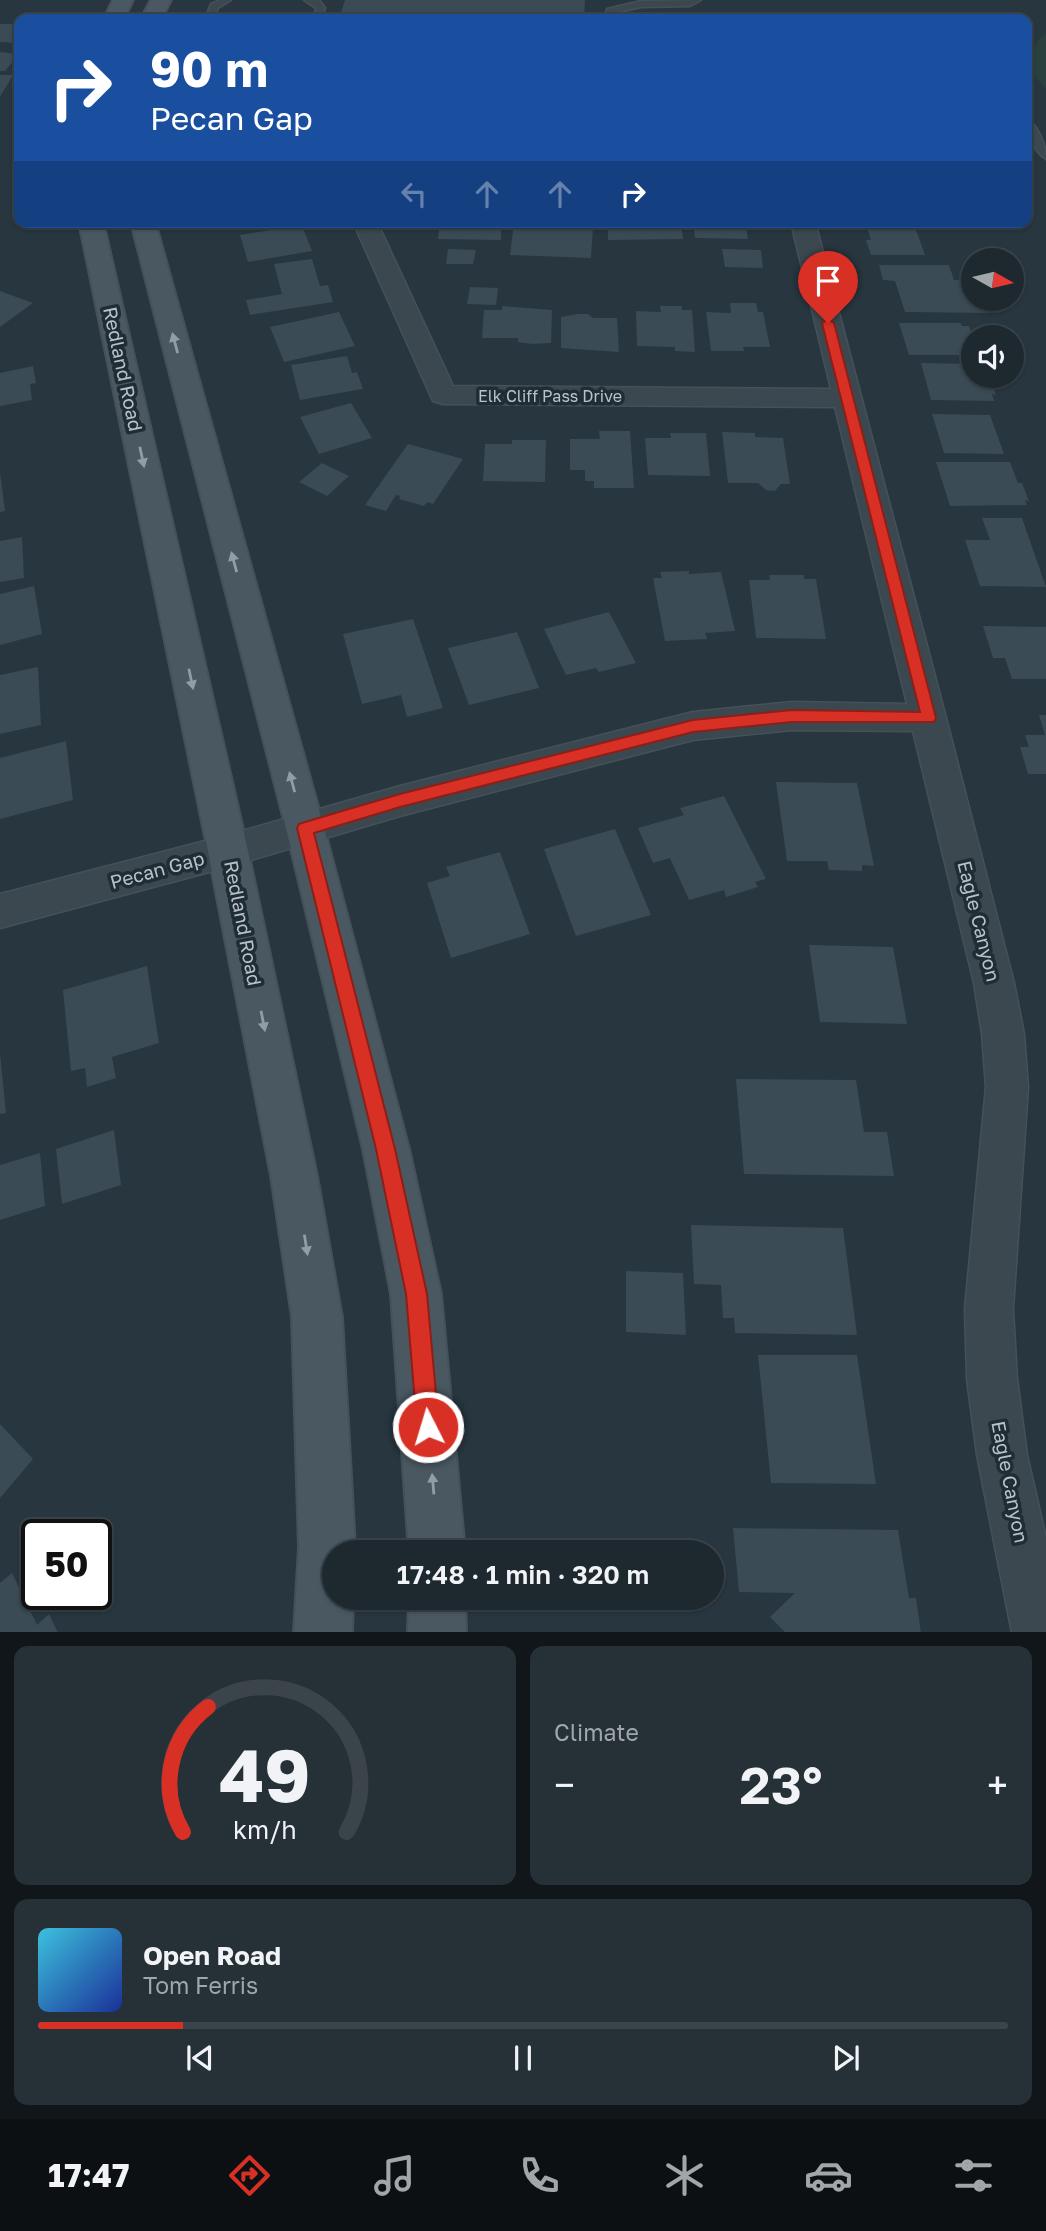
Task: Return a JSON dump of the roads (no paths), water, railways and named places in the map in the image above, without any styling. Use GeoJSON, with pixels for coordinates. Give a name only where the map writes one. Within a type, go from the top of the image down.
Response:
{"type":"FeatureCollection","features":[{"type":"Feature","properties":{"kind":"main road","name":"Redland Road"},"geometry":{"type":"LineString","coordinates":[[92,228],[228,851],[295,1176],[317,1317],[327,1546],[323,1632]]}},
{"type":"Feature","properties":{"kind":"main road"},"geometry":{"type":"LineString","coordinates":[[145,228],[305,828],[386,1149],[416,1294],[436,1540]]}},
{"type":"Feature","properties":{"kind":"main road"},"geometry":{"type":"LineString","coordinates":[[437,1610],[437,1632]]}},
{"type":"Feature","properties":{"kind":"street","name":"Elk Cliff Pass Drive"},"geometry":{"type":"LineString","coordinates":[[368,228],[443,395],[847,398]]}},
{"type":"Feature","properties":{"kind":"street","name":"Eagle Canyon"},"geometry":{"type":"LineString","coordinates":[[804,228],[995,983],[1003,1034],[1007,1087],[989,1309],[992,1379],[1002,1455],[1040,1632]]}},
{"type":"Feature","properties":{"kind":"street","name":"Pecan Gap"},"geometry":{"type":"LineString","coordinates":[[0,911],[228,851],[400,800],[693,726],[792,716],[929,718]]}},
{"type":"Feature","properties":{"kind":"lane"},"geometry":{"type":"LineString","coordinates":[[211,14],[214,6],[227,0]]}},
{"type":"Feature","properties":{"kind":"lane"},"geometry":{"type":"LineString","coordinates":[[308,0],[316,2],[321,8],[319,14]]}},
{"type":"Feature","properties":{"kind":"lane"},"geometry":{"type":"LineString","coordinates":[[610,14],[610,11],[641,4],[690,4],[697,0]]}},
{"type":"Feature","properties":{"kind":"lane"},"geometry":{"type":"LineString","coordinates":[[1032,131],[1046,156]]}}]}
